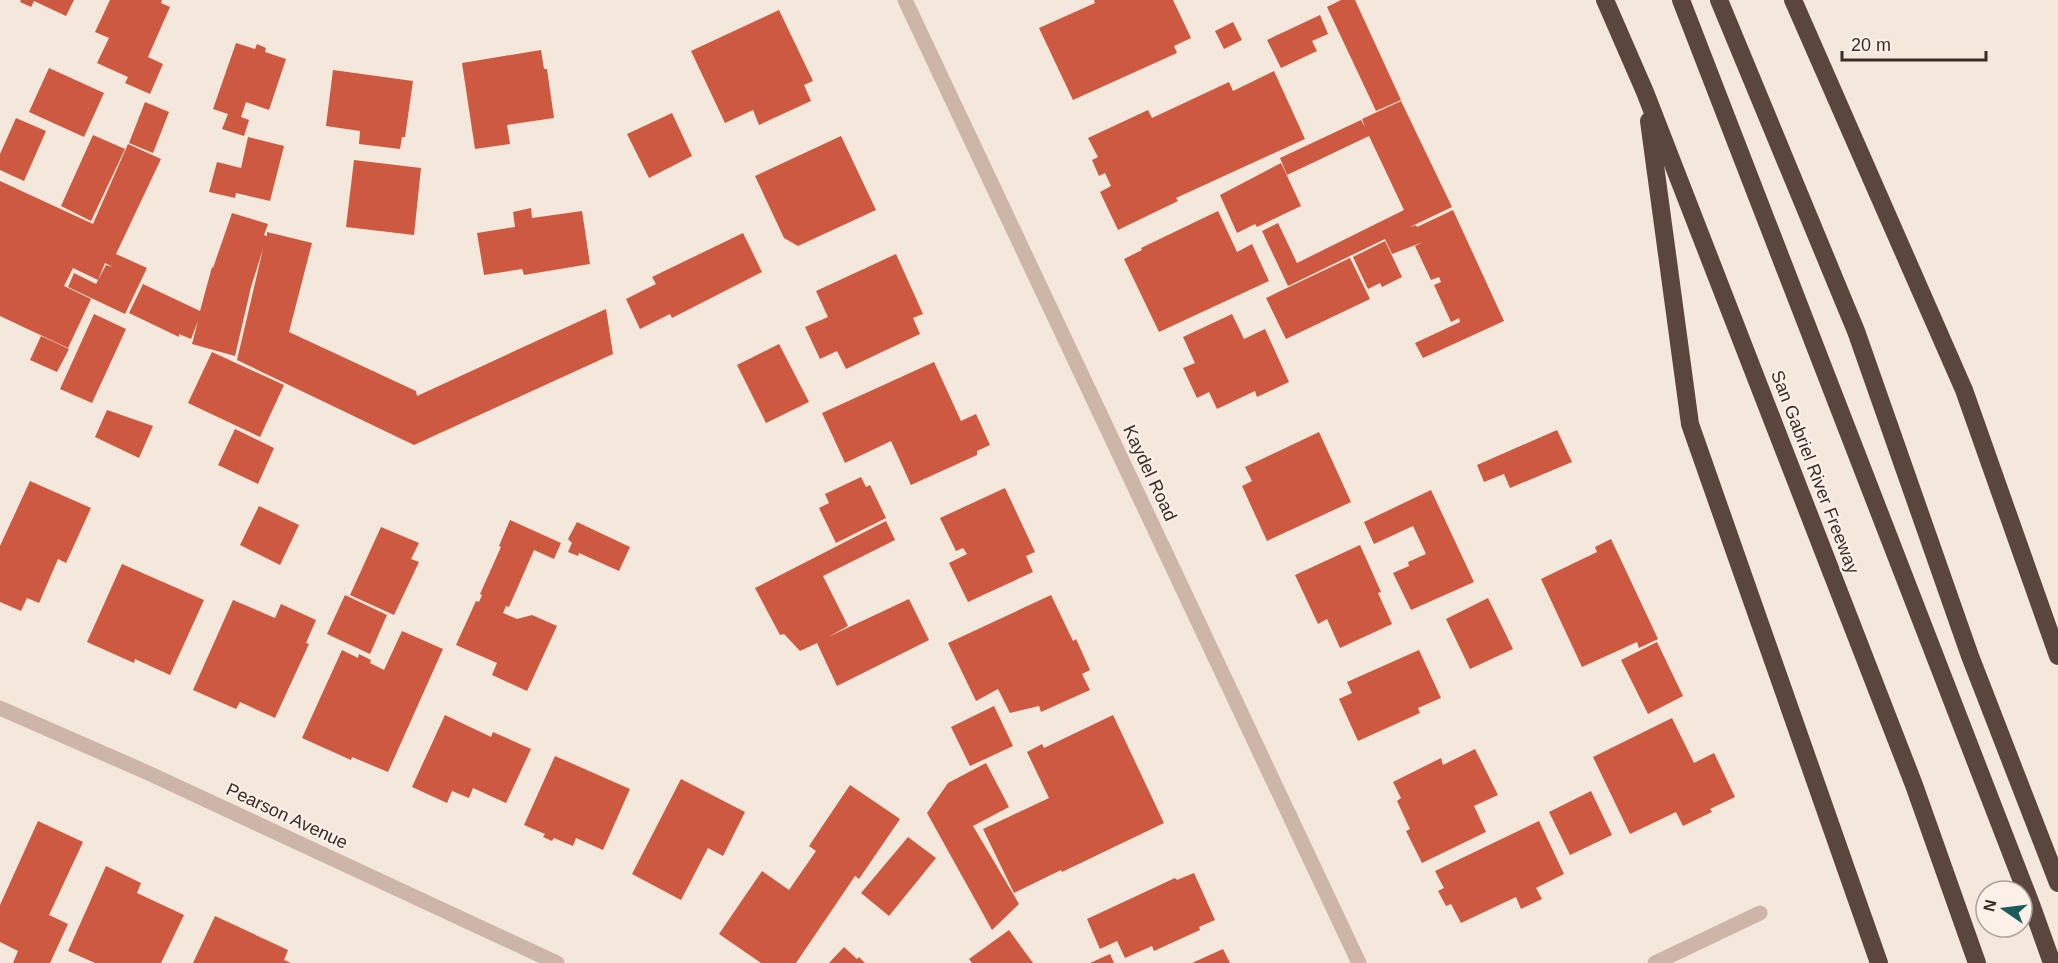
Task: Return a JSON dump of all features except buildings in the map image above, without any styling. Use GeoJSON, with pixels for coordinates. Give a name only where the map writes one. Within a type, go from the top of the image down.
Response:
{"type":"FeatureCollection","features":[{"type":"Feature","properties":{"kind":"highway","name":"San Gabriel River Freeway"},"geometry":{"type":"LineString","coordinates":[[1605,0],[1645,92],[1914,786],[1977,963]]}},
{"type":"Feature","properties":{"kind":"highway"},"geometry":{"type":"LineString","coordinates":[[1681,0],[2052,963]]}},
{"type":"Feature","properties":{"kind":"highway"},"geometry":{"type":"LineString","coordinates":[[1719,0],[1856,331],[1970,656],[2058,883]]}},
{"type":"Feature","properties":{"kind":"highway"},"geometry":{"type":"LineString","coordinates":[[1793,0],[1964,390],[2058,656]]}},
{"type":"Feature","properties":{"kind":"highway"},"geometry":{"type":"LineString","coordinates":[[1645,92],[1689,424],[1879,963]]}},
{"type":"Feature","properties":{"kind":"street","name":"Kaydel Road"},"geometry":{"type":"LineString","coordinates":[[905,0],[1359,963]]}},
{"type":"Feature","properties":{"kind":"street","name":"Pearson Avenue"},"geometry":{"type":"LineString","coordinates":[[0,708],[146,772],[556,963]]}},
{"type":"Feature","properties":{"kind":"street"},"geometry":{"type":"LineString","coordinates":[[1655,963],[1760,913]]}}]}
